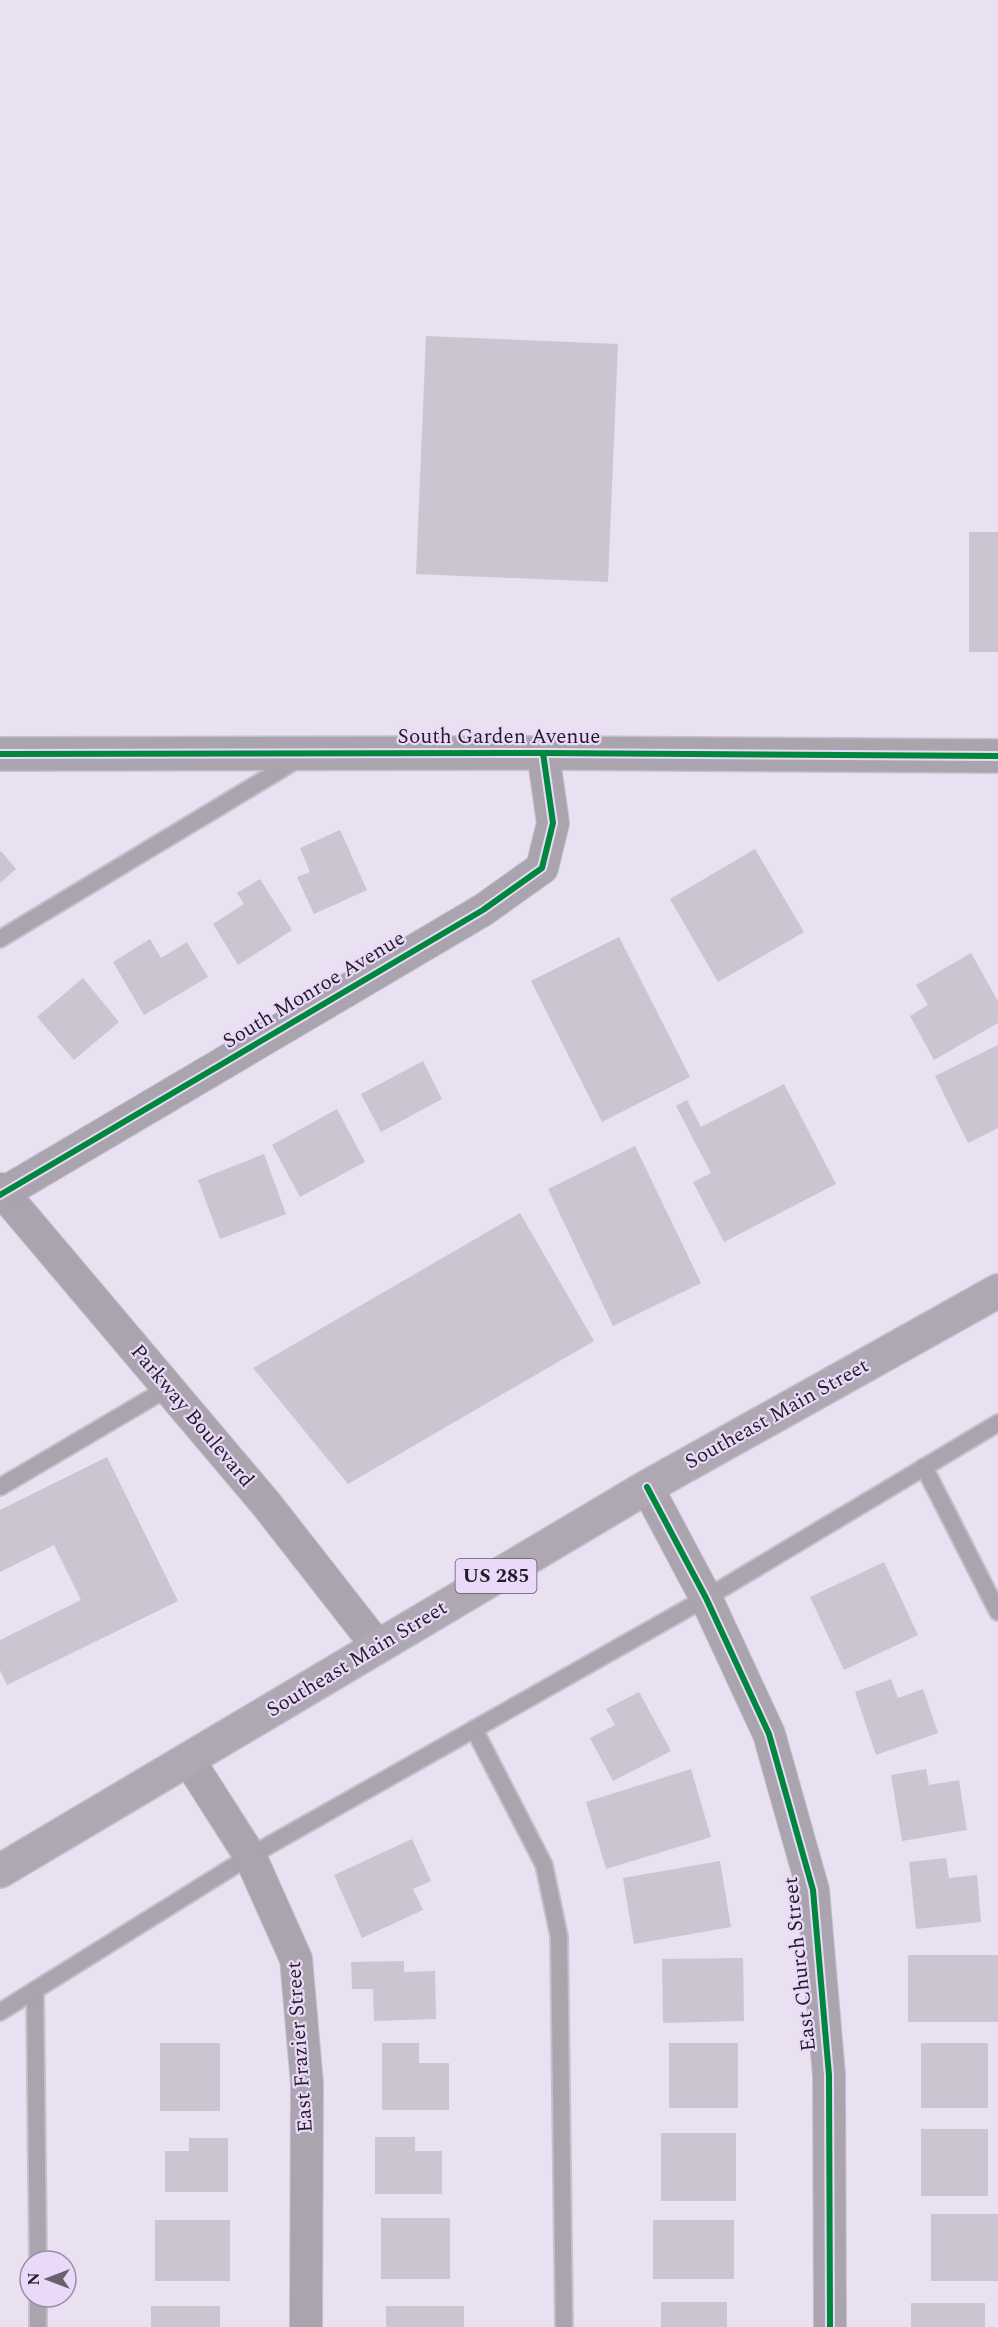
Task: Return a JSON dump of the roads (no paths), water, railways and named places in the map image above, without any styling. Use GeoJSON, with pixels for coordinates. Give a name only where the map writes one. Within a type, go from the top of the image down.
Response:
{"type":"FeatureCollection","features":[{"type":"Feature","properties":{"kind":"main road","name":"Southeast Main Street"},"geometry":{"type":"LineString","coordinates":[[0,1870],[647,1487],[998,1291]]}},
{"type":"Feature","properties":{"kind":"street","name":"South Garden Avenue"},"geometry":{"type":"LineString","coordinates":[[0,754],[543,753],[998,756]]}},
{"type":"Feature","properties":{"kind":"street","name":"South Monroe Avenue"},"geometry":{"type":"LineString","coordinates":[[1,1192],[483,910],[542,868],[553,823],[543,753]]}},
{"type":"Feature","properties":{"kind":"street","name":"Parkway Boulevard"},"geometry":{"type":"LineString","coordinates":[[1,1192],[267,1505],[378,1647]]}},
{"type":"Feature","properties":{"kind":"street","name":"East Church Street"},"geometry":{"type":"LineString","coordinates":[[647,1487],[706,1598],[769,1734],[813,1890],[829,2075],[830,2327]]}},
{"type":"Feature","properties":{"kind":"street","name":"East Frazier Street"},"geometry":{"type":"LineString","coordinates":[[188,1759],[250,1856],[296,1959],[307,2084],[306,2327]]}},
{"type":"Feature","properties":{"kind":"lane"},"geometry":{"type":"LineString","coordinates":[[0,939],[308,753]]}},
{"type":"Feature","properties":{"kind":"lane"},"geometry":{"type":"LineString","coordinates":[[0,1487],[168,1388]]}},
{"type":"Feature","properties":{"kind":"lane"},"geometry":{"type":"LineString","coordinates":[[0,2012],[250,1856],[706,1598],[998,1423]]}},
{"type":"Feature","properties":{"kind":"lane"},"geometry":{"type":"LineString","coordinates":[[924,1467],[998,1612]]}},
{"type":"Feature","properties":{"kind":"lane"},"geometry":{"type":"LineString","coordinates":[[474,1730],[544,1865],[559,1936],[564,2327]]}},
{"type":"Feature","properties":{"kind":"lane"},"geometry":{"type":"LineString","coordinates":[[35,1990],[38,2249]]}},
{"type":"Feature","properties":{"kind":"lane"},"geometry":{"type":"LineString","coordinates":[[38,2309],[38,2327]]}}]}
